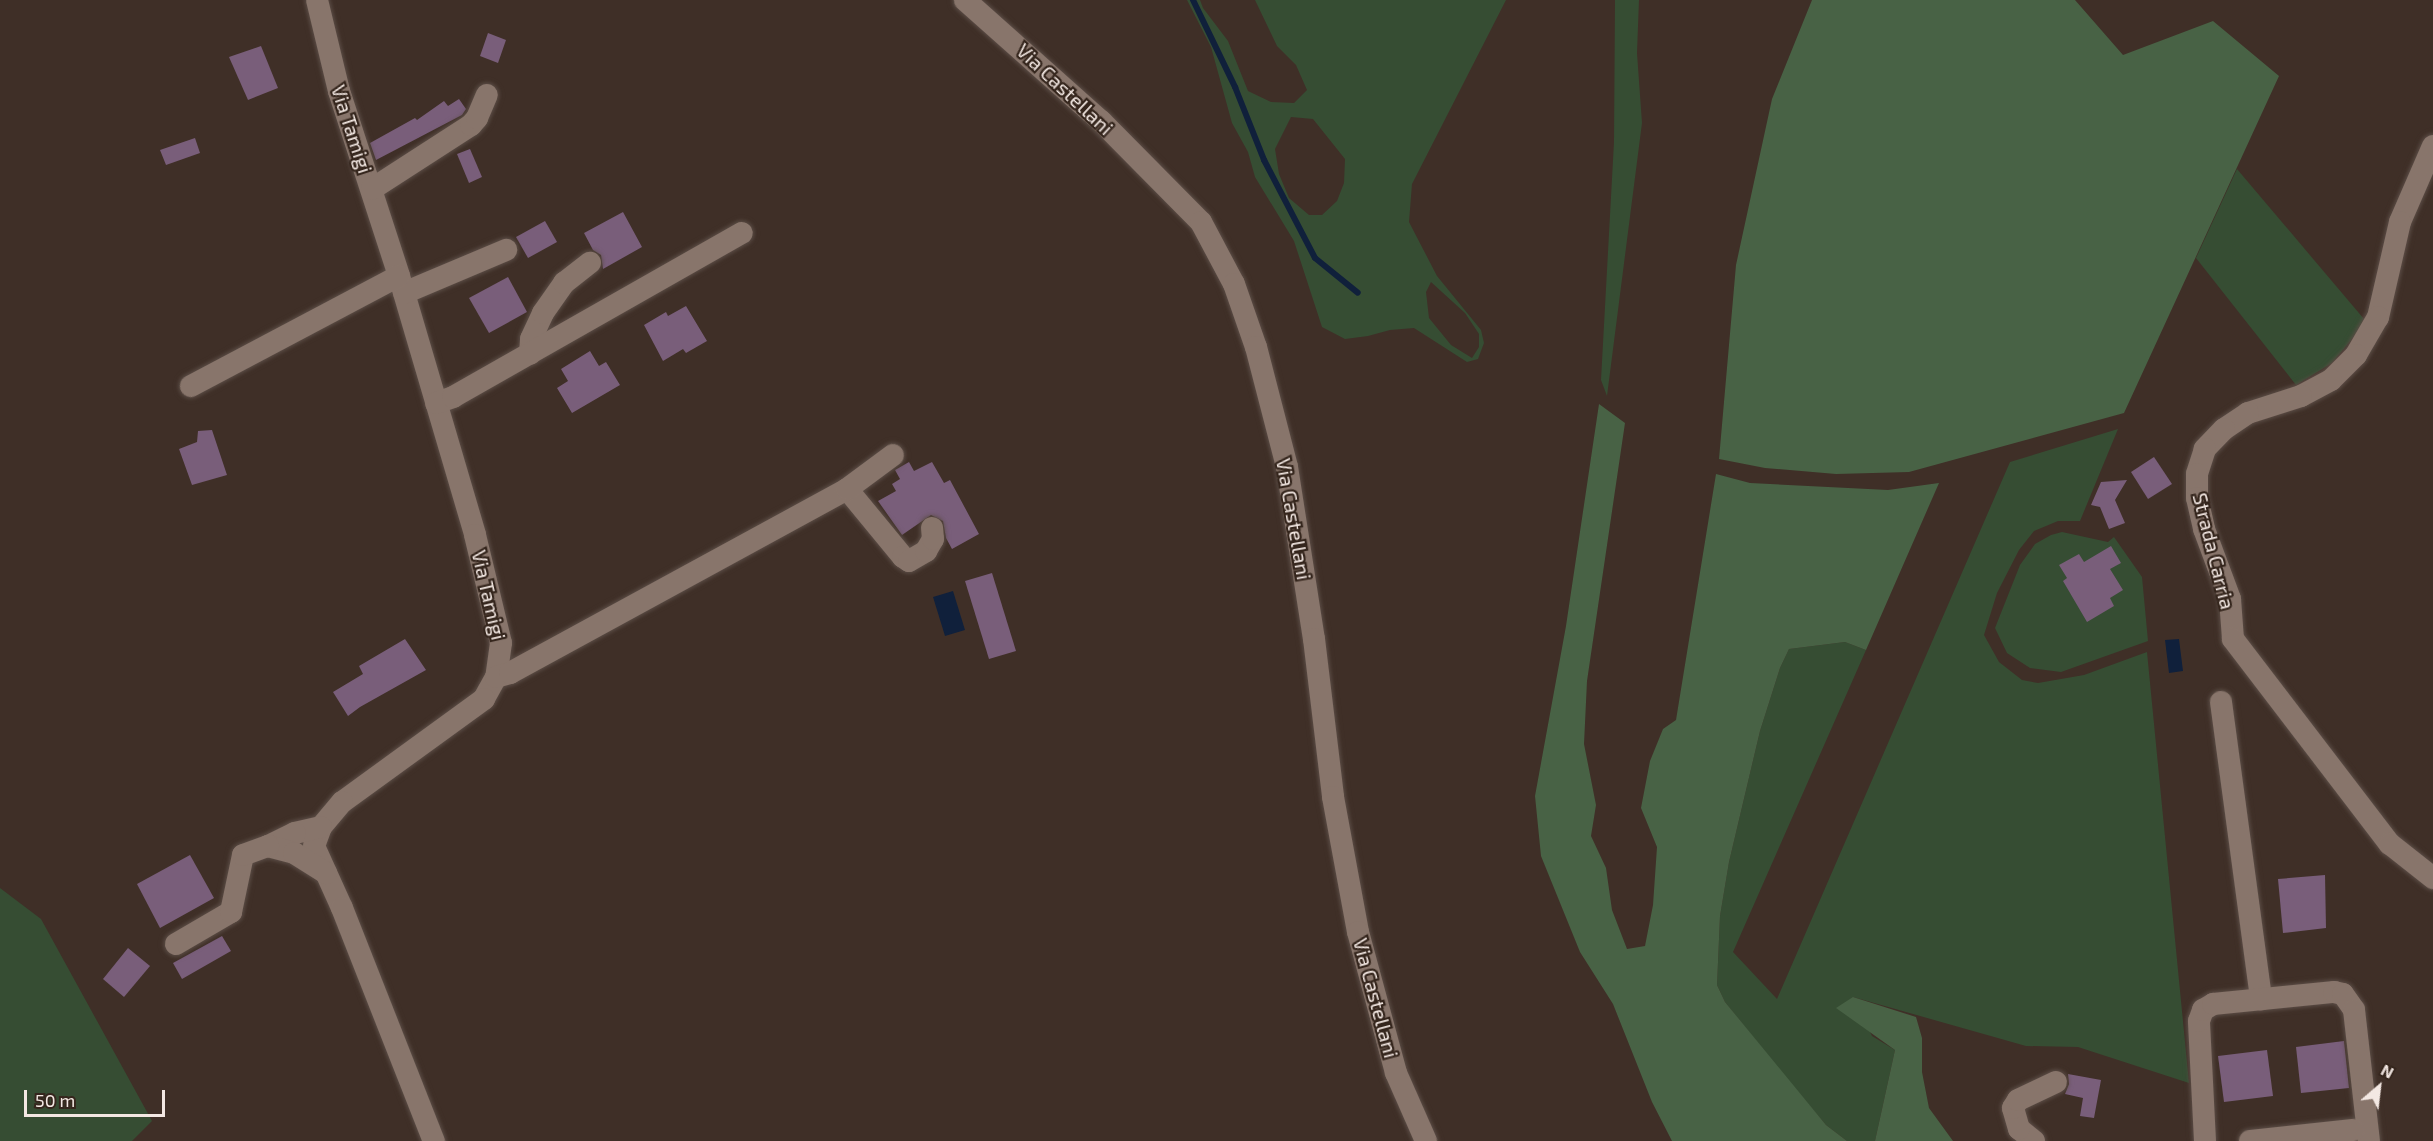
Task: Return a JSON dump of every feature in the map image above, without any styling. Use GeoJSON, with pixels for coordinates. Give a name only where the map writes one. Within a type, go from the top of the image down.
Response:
{"type":"FeatureCollection","features":[{"type":"Feature","properties":{"kind":"street","name":"Via Tamigi"},"geometry":{"type":"LineString","coordinates":[[317,0],[339,91],[402,285],[475,535],[501,643],[496,677],[484,699],[342,802],[321,827]]}},
{"type":"Feature","properties":{"kind":"street","name":"Via Castellani"},"geometry":{"type":"LineString","coordinates":[[965,0],[1101,121],[1202,222],[1234,284],[1256,346],[1287,467],[1314,639],[1333,797],[1358,932],[1396,1073],[1426,1141]]}},
{"type":"Feature","properties":{"kind":"street"},"geometry":{"type":"LineString","coordinates":[[372,189],[471,125],[477,118],[487,95]]}},
{"type":"Feature","properties":{"kind":"street","name":"Strada Carria"},"geometry":{"type":"LineString","coordinates":[[2433,146],[2400,222],[2378,317],[2356,355],[2331,380],[2301,396],[2248,413],[2224,429],[2205,449],[2197,474],[2197,498],[2204,528],[2230,599],[2233,639],[2384,836],[2405,857],[2433,878]]}},
{"type":"Feature","properties":{"kind":"street"},"geometry":{"type":"LineString","coordinates":[[436,403],[453,397],[742,233]]}},
{"type":"Feature","properties":{"kind":"street"},"geometry":{"type":"LineString","coordinates":[[190,386],[402,285],[506,250]]}},
{"type":"Feature","properties":{"kind":"street"},"geometry":{"type":"LineString","coordinates":[[530,354],[531,339],[543,313],[564,283],[590,263]]}},
{"type":"Feature","properties":{"kind":"street"},"geometry":{"type":"LineString","coordinates":[[496,677],[510,674],[847,489],[893,455]]}},
{"type":"Feature","properties":{"kind":"street"},"geometry":{"type":"LineString","coordinates":[[847,489],[903,557],[909,561],[927,551],[933,539],[932,528]]}},
{"type":"Feature","properties":{"kind":"street"},"geometry":{"type":"LineString","coordinates":[[2221,702],[2261,999]]}},
{"type":"Feature","properties":{"kind":"street"},"geometry":{"type":"LineString","coordinates":[[176,944],[231,912],[243,855],[295,833],[321,827]]}},
{"type":"Feature","properties":{"kind":"street"},"geometry":{"type":"LineString","coordinates":[[321,827],[314,846],[434,1141]]}},
{"type":"Feature","properties":{"kind":"street"},"geometry":{"type":"LineString","coordinates":[[268,846],[294,854],[326,873]]}},
{"type":"Feature","properties":{"kind":"street"},"geometry":{"type":"LineString","coordinates":[[2205,1141],[2201,1014],[2213,1004],[2334,992],[2343,994],[2354,1010],[2361,1136],[2250,1141]]}},
{"type":"Feature","properties":{"kind":"street"},"geometry":{"type":"LineString","coordinates":[[2034,1141],[2019,1129],[2013,1108],[2018,1100],[2056,1082]]}},
{"type":"Feature","properties":{"kind":"green space"},"geometry":{"type":"Polygon","coordinates":[[[1187,0],[1200,0],[1203,8],[1228,41],[1248,91],[1271,102],[1294,103],[1307,90],[1296,65],[1277,46],[1255,0],[1506,0],[1412,184],[1409,222],[1437,276],[1481,330],[1484,343],[1478,359],[1467,362],[1414,328],[1390,330],[1345,339],[1322,327],[1294,241],[1255,177],[1248,152],[1232,123],[1211,47],[1187,0]],[[1291,117],[1275,149],[1279,174],[1289,198],[1309,215],[1322,215],[1337,201],[1344,183],[1345,159],[1313,119],[1291,117]],[[1431,282],[1426,292],[1429,318],[1451,345],[1472,358],[1479,347],[1479,334],[1465,313],[1431,282]]]}},
{"type":"Feature","properties":{"kind":"green space"},"geometry":{"type":"Polygon","coordinates":[[[1615,0],[1639,0],[1637,53],[1642,123],[1607,396],[1601,380],[1614,142],[1615,0]]]}},
{"type":"Feature","properties":{"kind":"green space"},"geometry":{"type":"Polygon","coordinates":[[[1812,0],[2075,0],[2123,55],[2213,21],[2279,76],[2124,413],[1909,472],[1836,474],[1765,468],[1719,459],[1736,265],[1772,99],[1812,0]]]}},
{"type":"Feature","properties":{"kind":"green space"},"geometry":{"type":"Polygon","coordinates":[[[2237,169],[2364,319],[2357,333],[2332,363],[2296,385],[2196,258],[2237,169]]]}},
{"type":"Feature","properties":{"kind":"green space"},"geometry":{"type":"Polygon","coordinates":[[[1599,404],[1625,423],[1587,681],[1584,744],[1596,805],[1591,836],[1606,868],[1612,910],[1627,949],[1645,946],[1653,905],[1657,847],[1641,808],[1650,761],[1663,729],[1676,720],[1716,474],[1750,483],[1888,490],[1939,483],[1866,650],[1845,642],[1789,649],[1780,668],[1760,731],[1729,862],[1720,916],[1717,985],[1725,1002],[1826,1125],[1847,1141],[1672,1141],[1652,1102],[1613,1004],[1580,952],[1541,856],[1535,796],[1566,626],[1599,404]]]}},
{"type":"Feature","properties":{"kind":"green space"},"geometry":{"type":"Polygon","coordinates":[[[2118,429],[2080,521],[2058,521],[2034,531],[2019,550],[1997,593],[1984,635],[1999,662],[2022,680],[2038,683],[2084,675],[2147,652],[2189,1083],[2078,1047],[2026,1046],[1853,997],[1872,1036],[1895,1050],[1875,1141],[1847,1141],[1826,1125],[1782,1073],[1725,1002],[1717,985],[1720,916],[1729,862],[1760,731],[1780,668],[1789,649],[1845,642],[1866,650],[1733,952],[1777,999],[2010,462],[2118,429]]]}},
{"type":"Feature","properties":{"kind":"green space"},"geometry":{"type":"Polygon","coordinates":[[[2062,532],[2108,542],[2114,537],[2142,577],[2148,641],[2061,672],[2030,668],[2007,653],[1995,628],[2020,565],[2035,544],[2062,532]]]}},
{"type":"Feature","properties":{"kind":"green space"},"geometry":{"type":"Polygon","coordinates":[[[0,888],[41,919],[152,1121],[132,1141],[0,1141],[0,888]]]}},
{"type":"Feature","properties":{"kind":"green space"},"geometry":{"type":"Polygon","coordinates":[[[1853,997],[1916,1017],[1922,1038],[1922,1072],[1929,1108],[1953,1141],[1875,1141],[1895,1050],[1836,1008],[1853,997]]]}},
{"type":"Feature","properties":{"kind":"water"},"geometry":{"type":"Polygon","coordinates":[[[953,591],[965,630],[945,636],[933,597],[953,591]]]}},
{"type":"Feature","properties":{"kind":"water"},"geometry":{"type":"Polygon","coordinates":[[[2179,639],[2183,671],[2169,673],[2165,640],[2179,639]]]}},
{"type":"Feature","properties":{"kind":"building"},"geometry":{"type":"Polygon","coordinates":[[[488,33],[506,40],[498,63],[480,56],[488,33]]]}},
{"type":"Feature","properties":{"kind":"building"},"geometry":{"type":"Polygon","coordinates":[[[261,46],[278,88],[248,100],[229,57],[261,46]]]}},
{"type":"Feature","properties":{"kind":"building"},"geometry":{"type":"Polygon","coordinates":[[[459,99],[466,109],[462,115],[376,160],[370,143],[415,118],[417,120],[444,101],[448,106],[459,99]]]}},
{"type":"Feature","properties":{"kind":"building"},"geometry":{"type":"Polygon","coordinates":[[[195,138],[200,153],[166,165],[160,150],[195,138]]]}},
{"type":"Feature","properties":{"kind":"building"},"geometry":{"type":"Polygon","coordinates":[[[470,149],[482,177],[469,183],[457,154],[470,149]]]}},
{"type":"Feature","properties":{"kind":"building"},"geometry":{"type":"Polygon","coordinates":[[[623,212],[642,247],[603,269],[601,255],[593,250],[584,233],[623,212]]]}},
{"type":"Feature","properties":{"kind":"building"},"geometry":{"type":"Polygon","coordinates":[[[545,221],[557,242],[528,258],[516,237],[545,221]]]}},
{"type":"Feature","properties":{"kind":"building"},"geometry":{"type":"Polygon","coordinates":[[[508,277],[527,312],[489,333],[469,298],[508,277]]]}},
{"type":"Feature","properties":{"kind":"building"},"geometry":{"type":"Polygon","coordinates":[[[686,306],[707,341],[686,353],[683,349],[663,361],[644,325],[666,312],[668,316],[686,306]]]}},
{"type":"Feature","properties":{"kind":"building"},"geometry":{"type":"Polygon","coordinates":[[[590,351],[599,366],[606,362],[620,385],[572,413],[557,388],[568,381],[561,369],[590,351]]]}},
{"type":"Feature","properties":{"kind":"building"},"geometry":{"type":"Polygon","coordinates":[[[212,430],[227,475],[192,485],[179,449],[197,442],[198,431],[212,430]]]}},
{"type":"Feature","properties":{"kind":"building"},"geometry":{"type":"Polygon","coordinates":[[[2154,457],[2172,484],[2148,499],[2131,472],[2154,457]]]}},
{"type":"Feature","properties":{"kind":"building"},"geometry":{"type":"Polygon","coordinates":[[[909,462],[914,471],[932,462],[944,483],[950,480],[979,534],[952,549],[946,538],[943,521],[931,515],[902,535],[878,501],[896,491],[892,484],[900,479],[895,470],[909,462]]]}},
{"type":"Feature","properties":{"kind":"building"},"geometry":{"type":"Polygon","coordinates":[[[2127,480],[2115,500],[2125,523],[2109,529],[2100,507],[2091,505],[2101,482],[2127,480]]]}},
{"type":"Feature","properties":{"kind":"building"},"geometry":{"type":"Polygon","coordinates":[[[2111,546],[2121,563],[2110,569],[2123,590],[2110,598],[2114,606],[2087,622],[2063,581],[2067,578],[2059,565],[2079,554],[2084,562],[2111,546]]]}},
{"type":"Feature","properties":{"kind":"building"},"geometry":{"type":"Polygon","coordinates":[[[992,573],[1016,651],[989,659],[965,581],[992,573]]]}},
{"type":"Feature","properties":{"kind":"building"},"geometry":{"type":"Polygon","coordinates":[[[405,639],[426,670],[348,716],[333,692],[363,674],[359,666],[405,639]]]}},
{"type":"Feature","properties":{"kind":"building"},"geometry":{"type":"Polygon","coordinates":[[[190,855],[214,898],[160,928],[137,884],[190,855]]]}},
{"type":"Feature","properties":{"kind":"building"},"geometry":{"type":"Polygon","coordinates":[[[2325,875],[2326,928],[2283,933],[2278,879],[2325,875]]]}},
{"type":"Feature","properties":{"kind":"building"},"geometry":{"type":"Polygon","coordinates":[[[222,936],[231,951],[182,979],[173,963],[222,936]]]}},
{"type":"Feature","properties":{"kind":"building"},"geometry":{"type":"Polygon","coordinates":[[[128,948],[150,966],[124,997],[103,979],[128,948]]]}},
{"type":"Feature","properties":{"kind":"building"},"geometry":{"type":"Polygon","coordinates":[[[2344,1041],[2349,1088],[2301,1093],[2296,1047],[2344,1041]]]}},
{"type":"Feature","properties":{"kind":"building"},"geometry":{"type":"Polygon","coordinates":[[[2267,1050],[2273,1096],[2224,1102],[2218,1056],[2267,1050]]]}},
{"type":"Feature","properties":{"kind":"building"},"geometry":{"type":"Polygon","coordinates":[[[2068,1074],[2101,1080],[2094,1118],[2080,1116],[2083,1098],[2065,1094],[2069,1084],[2068,1074]]]}},
{"type":"Feature","properties":{"kind":"waterway"},"geometry":{"type":"LineString","coordinates":[[1193,0],[1235,87],[1264,160],[1315,258],[1358,293]]}}]}
